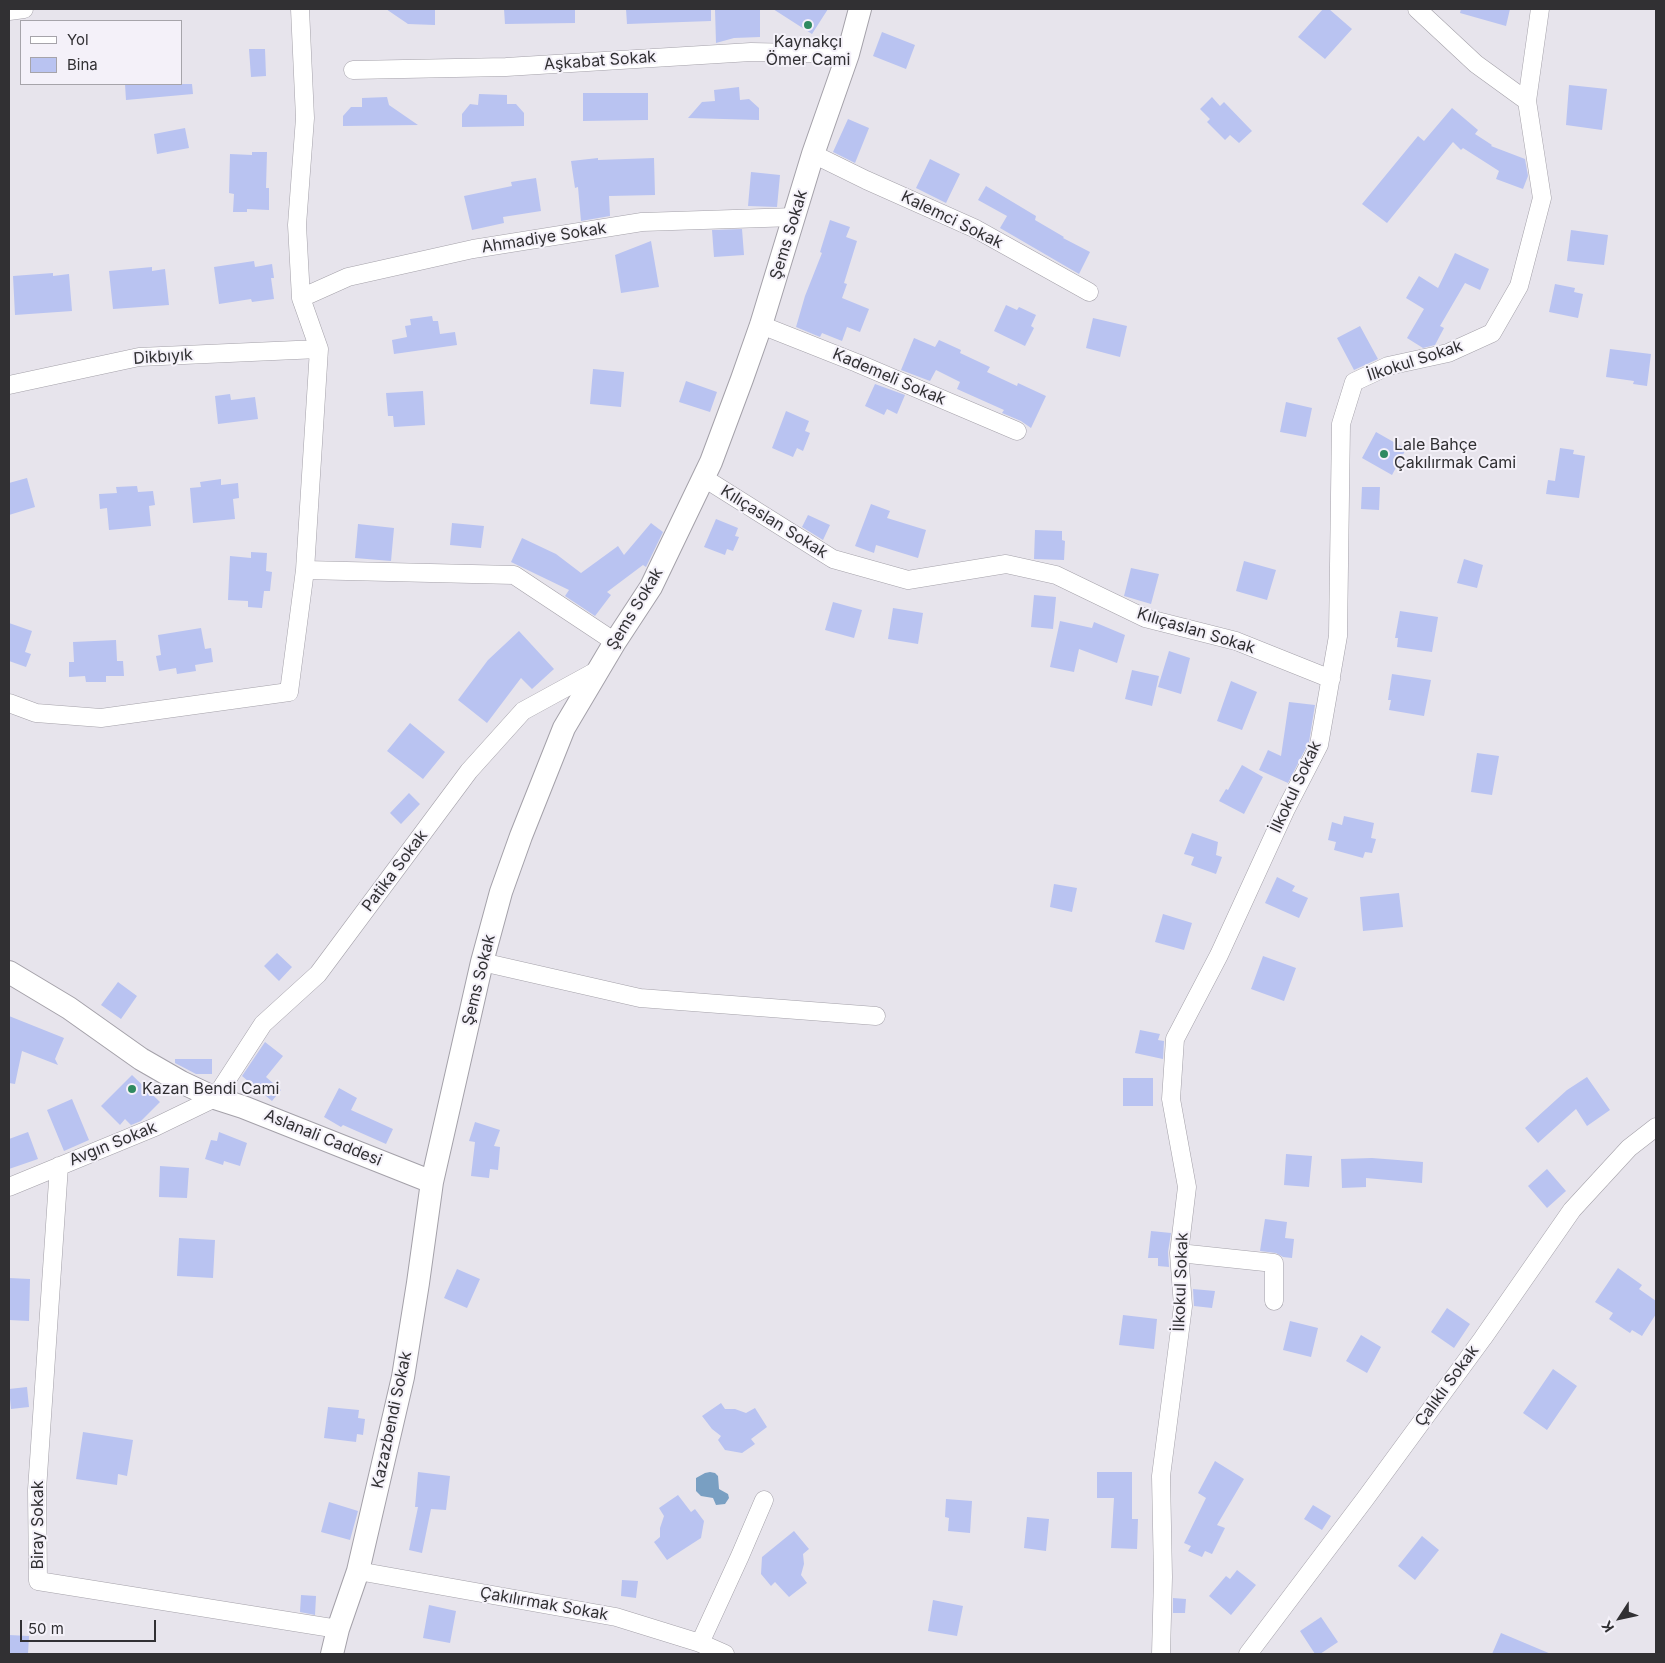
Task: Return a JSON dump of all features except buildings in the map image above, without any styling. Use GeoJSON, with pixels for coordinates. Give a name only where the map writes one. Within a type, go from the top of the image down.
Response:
{"type":"FeatureCollection","features":[{"type":"Feature","properties":{"kind":"street"},"geometry":{"type":"LineString","coordinates":[[9,11],[24,9]]}},
{"type":"Feature","properties":{"kind":"street"},"geometry":{"type":"LineString","coordinates":[[9,703],[36,712],[101,718],[289,692],[305,570],[319,349],[301,298],[297,225],[305,118],[300,9]]}},
{"type":"Feature","properties":{"kind":"street","name":"Şems Sokak"},"geometry":{"type":"LineString","coordinates":[[432,1182],[482,962],[501,892],[521,836],[564,728],[615,642],[651,588],[704,478],[761,325],[813,154],[848,54],[860,9]]}},
{"type":"Feature","properties":{"kind":"street"},"geometry":{"type":"LineString","coordinates":[[1417,9],[1476,64],[1527,101]]}},
{"type":"Feature","properties":{"kind":"street","name":"İlkokul Sokak"},"geometry":{"type":"LineString","coordinates":[[1161,1654],[1163,1577],[1161,1476],[1183,1306],[1179,1253],[1187,1187],[1171,1099],[1175,1039],[1219,955],[1284,812],[1318,745],[1338,636],[1341,424],[1354,382],[1388,366],[1448,353],[1492,333],[1519,286],[1542,198],[1527,101],[1540,9]]}},
{"type":"Feature","properties":{"kind":"street","name":"Aşkabat Sokak"},"geometry":{"type":"LineString","coordinates":[[353,70],[506,67],[751,52],[848,54]]}},
{"type":"Feature","properties":{"kind":"street","name":"Kalemci Sokak"},"geometry":{"type":"LineString","coordinates":[[813,154],[976,229],[1088,292]]}},
{"type":"Feature","properties":{"kind":"street","name":"Ahmadiye Sokak"},"geometry":{"type":"LineString","coordinates":[[301,298],[348,277],[473,249],[642,222],[795,217]]}},
{"type":"Feature","properties":{"kind":"street","name":"Kademeli Sokak"},"geometry":{"type":"LineString","coordinates":[[761,325],[857,363],[1017,431]]}},
{"type":"Feature","properties":{"kind":"street","name":"Dikbıyık"},"geometry":{"type":"LineString","coordinates":[[9,385],[139,357],[319,349]]}},
{"type":"Feature","properties":{"kind":"street","name":"Kılıçaslan Sokak"},"geometry":{"type":"LineString","coordinates":[[704,478],[833,559],[908,580],[1006,564],[1056,575],[1145,618],[1236,641],[1331,679]]}},
{"type":"Feature","properties":{"kind":"street"},"geometry":{"type":"LineString","coordinates":[[305,570],[514,576],[615,642]]}},
{"type":"Feature","properties":{"kind":"street","name":"Patika Sokak"},"geometry":{"type":"LineString","coordinates":[[215,1098],[263,1024],[318,974],[475,765],[523,712],[598,670]]}},
{"type":"Feature","properties":{"kind":"street"},"geometry":{"type":"LineString","coordinates":[[482,962],[640,998],[876,1016]]}},
{"type":"Feature","properties":{"kind":"street","name":"Aslanali Caddesi"},"geometry":{"type":"LineString","coordinates":[[9,972],[69,1008],[141,1059],[181,1082],[215,1098],[243,1107],[432,1182]]}},
{"type":"Feature","properties":{"kind":"street","name":"Avgın Sokak"},"geometry":{"type":"LineString","coordinates":[[9,1187],[155,1127],[215,1098]]}},
{"type":"Feature","properties":{"kind":"street","name":"Çalıklı Sokak"},"geometry":{"type":"LineString","coordinates":[[1248,1654],[1430,1410],[1572,1210],[1629,1148],[1656,1127]]}},
{"type":"Feature","properties":{"kind":"street","name":"Biray Sokak"},"geometry":{"type":"LineString","coordinates":[[59,1166],[37,1490],[38,1581],[338,1630]]}},
{"type":"Feature","properties":{"kind":"street","name":"Kazazbendi Sokak"},"geometry":{"type":"LineString","coordinates":[[332,1654],[358,1571],[403,1377],[432,1182]]}},
{"type":"Feature","properties":{"kind":"street"},"geometry":{"type":"LineString","coordinates":[[1179,1253],[1274,1263],[1274,1301]]}},
{"type":"Feature","properties":{"kind":"street"},"geometry":{"type":"LineString","coordinates":[[700,1643],[764,1500]]}},
{"type":"Feature","properties":{"kind":"street","name":"Çakılırmak Sokak"},"geometry":{"type":"LineString","coordinates":[[358,1571],[616,1617],[700,1643],[725,1654]]}},
{"type":"Feature","properties":{"kind":"water"},"geometry":{"type":"Polygon","coordinates":[[[710,1472],[718,1476],[719,1489],[728,1494],[729,1498],[725,1504],[716,1505],[713,1498],[701,1496],[696,1491],[696,1478],[710,1472]]]}},
{"type":"Feature","properties":{"kind":"place","name":"Kaynakçı Ömer Cami"},"geometry":{"type":"Point","coordinates":[808,25]}},
{"type":"Feature","properties":{"kind":"place","name":"Lale Bahçe Çakılırmak Cami"},"geometry":{"type":"Point","coordinates":[1384,454]}},
{"type":"Feature","properties":{"kind":"place","name":"Kazan Bendi Cami"},"geometry":{"type":"Point","coordinates":[132,1089]}}]}
